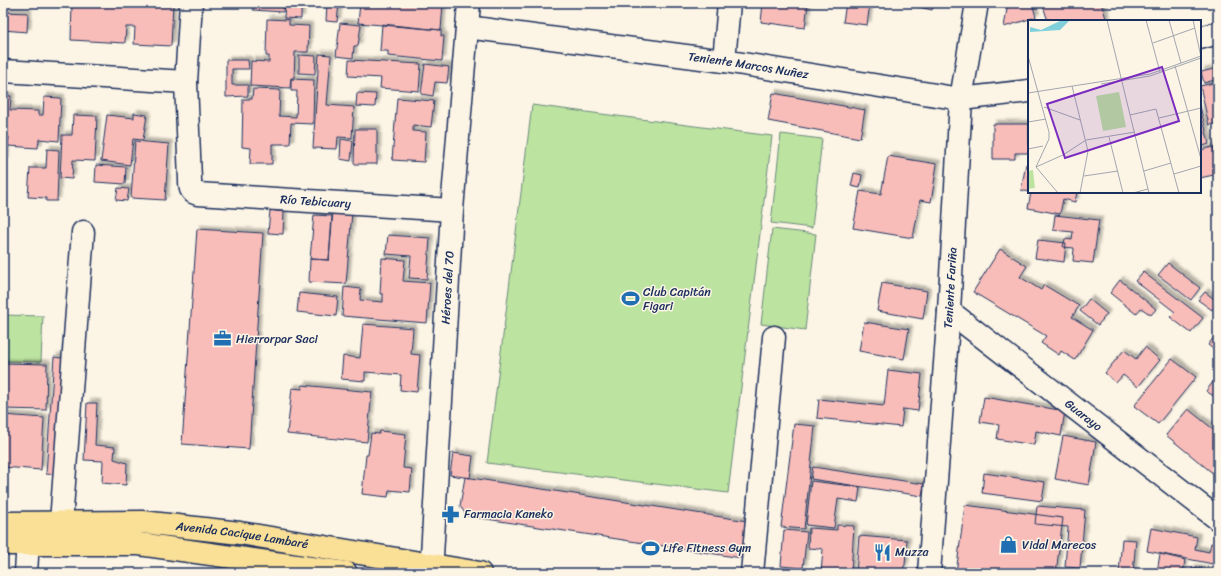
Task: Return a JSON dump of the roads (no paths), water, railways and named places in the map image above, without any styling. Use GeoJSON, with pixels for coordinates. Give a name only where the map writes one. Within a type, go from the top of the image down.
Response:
{"type":"FeatureCollection","features":[{"type":"Feature","properties":{"kind":"main road","name":"Avenida Cacique Lambaré"},"geometry":{"type":"LineString","coordinates":[[3,544],[28,532],[61,522],[142,522],[232,532],[431,569],[480,573]]}},
{"type":"Feature","properties":{"kind":"main road","name":"Avenida Cacique Lambaré"},"geometry":{"type":"LineString","coordinates":[[3,523],[28,532],[139,544],[311,570],[346,573]]}},
{"type":"Feature","properties":{"kind":"street"},"geometry":{"type":"LineString","coordinates":[[3,71],[186,82],[191,3]]}},
{"type":"Feature","properties":{"kind":"street","name":"Héroes del 70"},"geometry":{"type":"LineString","coordinates":[[431,569],[452,210],[469,3]]}},
{"type":"Feature","properties":{"kind":"street"},"geometry":{"type":"LineString","coordinates":[[724,61],[729,3]]}},
{"type":"Feature","properties":{"kind":"street","name":"Teniente Fariña"},"geometry":{"type":"LineString","coordinates":[[929,573],[950,311],[961,99],[977,3]]}},
{"type":"Feature","properties":{"kind":"street","name":"Teniente Marcos Nuñez"},"geometry":{"type":"LineString","coordinates":[[467,27],[724,61],[961,99],[1028,91]]}},
{"type":"Feature","properties":{"kind":"street"},"geometry":{"type":"LineString","coordinates":[[1201,38],[1218,33]]}},
{"type":"Feature","properties":{"kind":"street","name":"Río Tebicuary"},"geometry":{"type":"LineString","coordinates":[[186,82],[190,189],[194,193],[452,210]]}},
{"type":"Feature","properties":{"kind":"street"},"geometry":{"type":"LineString","coordinates":[[61,522],[83,232]]}},
{"type":"Feature","properties":{"kind":"street","name":"Guarayo"},"geometry":{"type":"LineString","coordinates":[[950,311],[1218,519]]}},
{"type":"Feature","properties":{"kind":"street"},"geometry":{"type":"LineString","coordinates":[[752,573],[774,337]]}},
{"type":"Feature","properties":{"kind":"street"},"geometry":{"type":"LineString","coordinates":[[26,573],[28,532]]}},
{"type":"Feature","properties":{"kind":"place","name":"Club Capitán Figari"},"geometry":{"type":"Point","coordinates":[630,299]}},
{"type":"Feature","properties":{"kind":"place","name":"Hierrorpar Saci"},"geometry":{"type":"Point","coordinates":[223,339]}},
{"type":"Feature","properties":{"kind":"place","name":"Farmacia Kaneko"},"geometry":{"type":"Point","coordinates":[451,514]}},
{"type":"Feature","properties":{"kind":"place","name":"Vidal Marecos"},"geometry":{"type":"Point","coordinates":[1009,545]}},
{"type":"Feature","properties":{"kind":"place","name":"Life Fitness Gym"},"geometry":{"type":"Point","coordinates":[650,548]}},
{"type":"Feature","properties":{"kind":"place","name":"Muzza"},"geometry":{"type":"Point","coordinates":[882,552]}}]}
